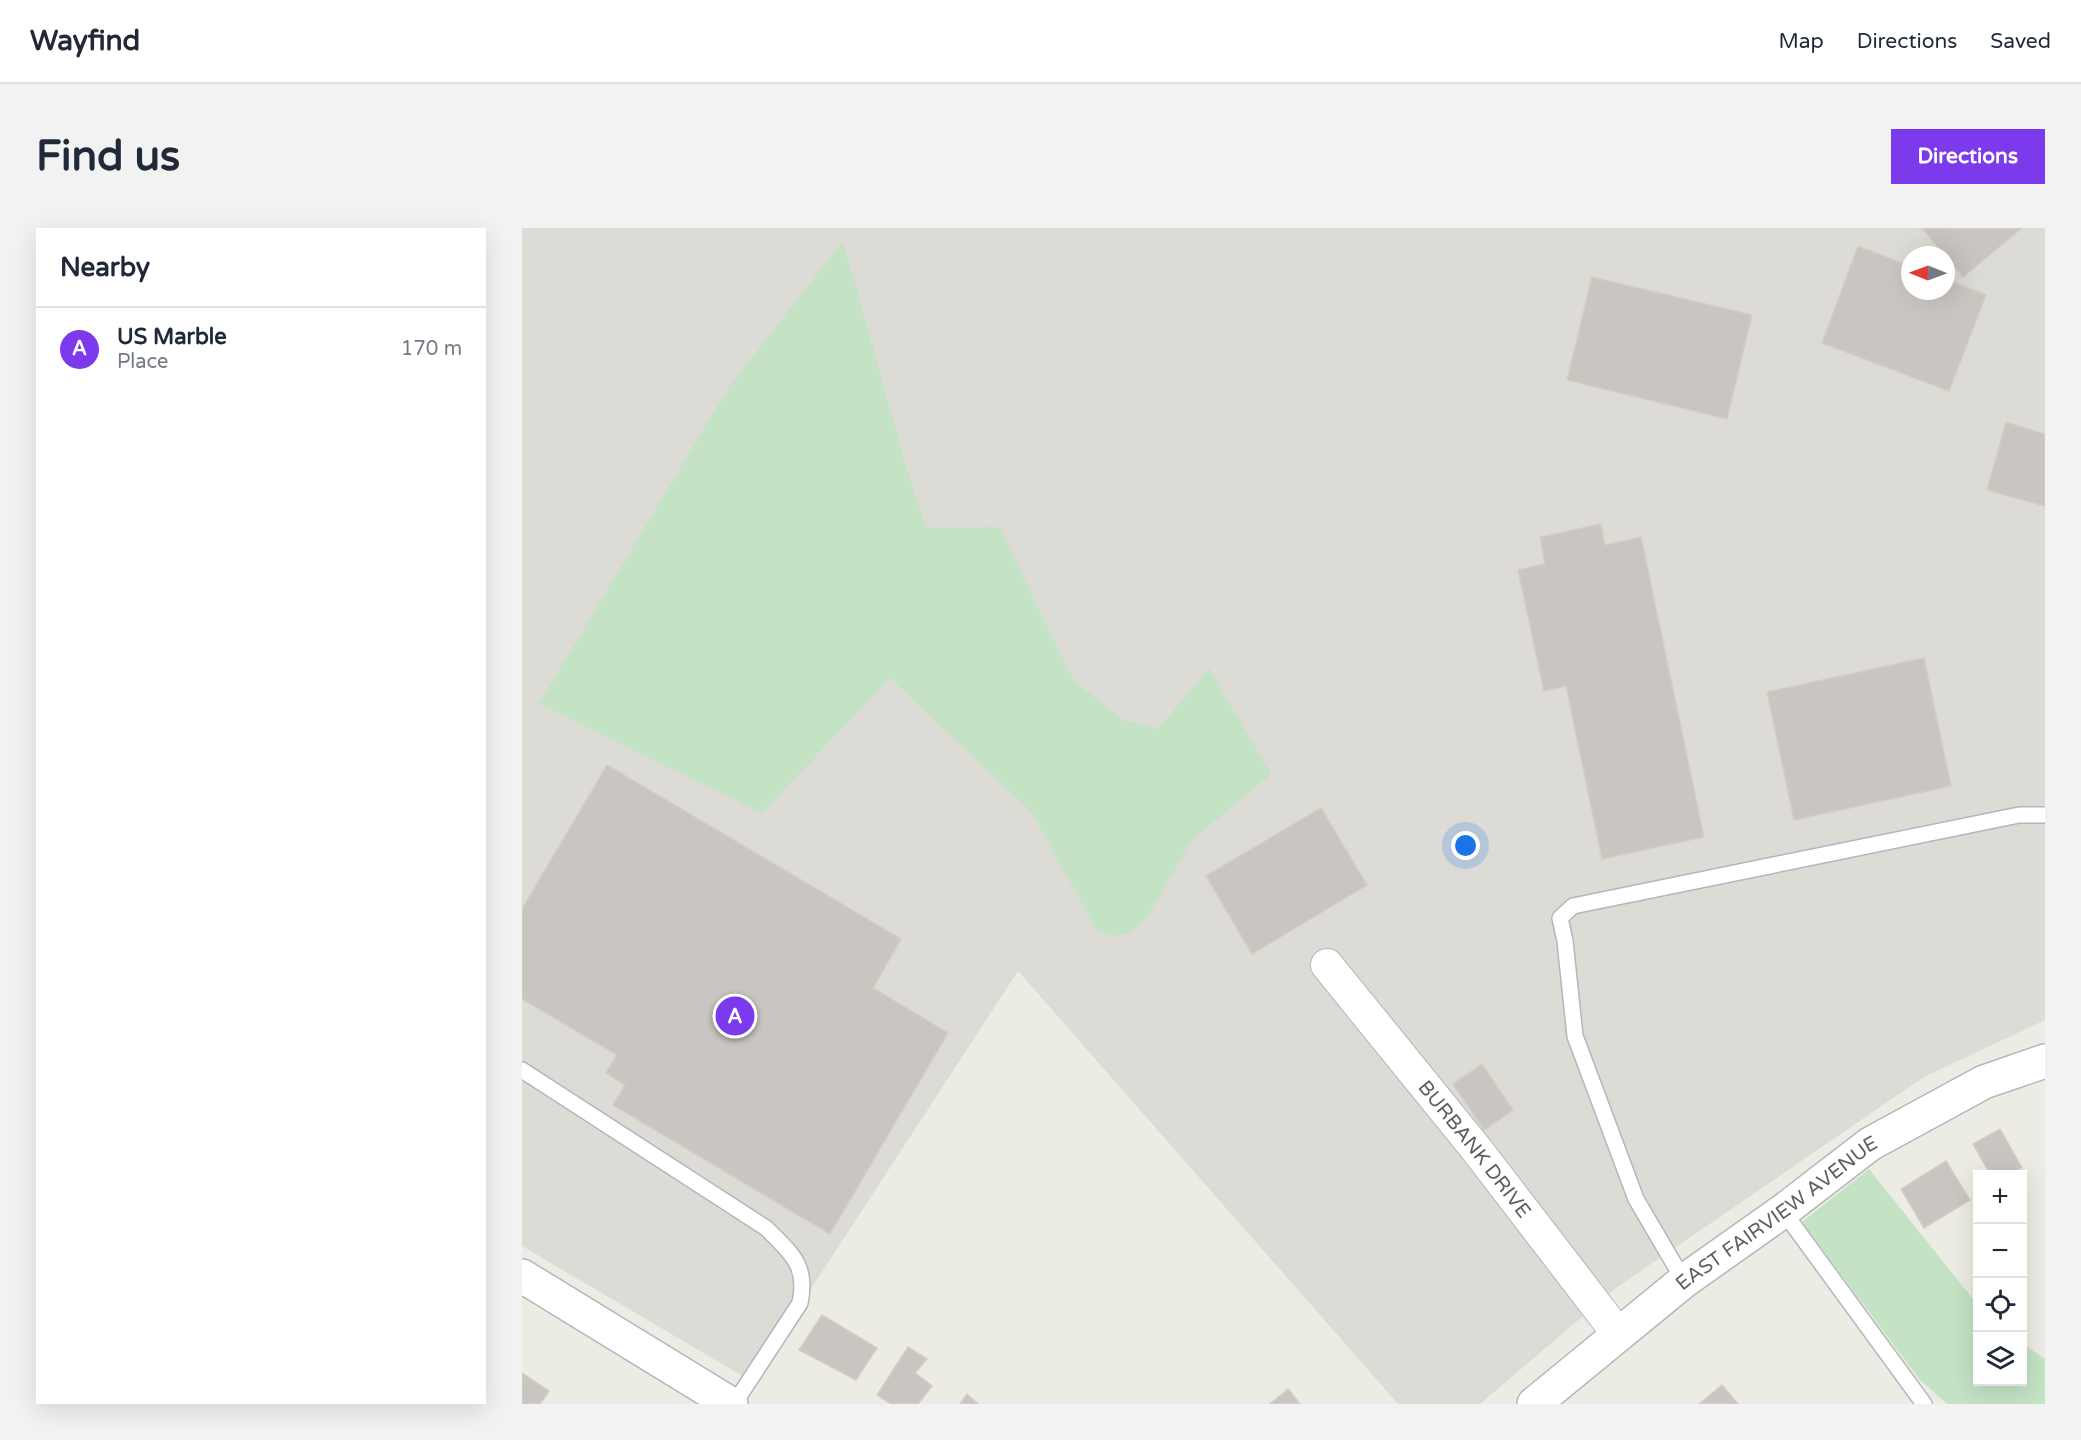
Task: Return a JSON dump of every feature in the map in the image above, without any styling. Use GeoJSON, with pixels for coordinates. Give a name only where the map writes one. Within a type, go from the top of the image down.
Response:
{"type":"FeatureCollection","features":[{"type":"Feature","properties":{"kind":"street","name":"BURBANK DRIVE"},"geometry":{"type":"LineString","coordinates":[[1327,965],[1477,1150],[1619,1335]]}},
{"type":"Feature","properties":{"kind":"street","name":"EAST FAIRVIEW AVENUE"},"geometry":{"type":"LineString","coordinates":[[1534,1404],[1684,1281],[1784,1211],[1870,1144],[1984,1082],[2045,1061]]}},
{"type":"Feature","properties":{"kind":"street"},"geometry":{"type":"LineString","coordinates":[[522,1276],[732,1404]]}},
{"type":"Feature","properties":{"kind":"lane"},"geometry":{"type":"LineString","coordinates":[[1684,1281],[1636,1199],[1575,1036],[1560,918],[1573,906],[2019,815],[2045,814]]}},
{"type":"Feature","properties":{"kind":"lane"},"geometry":{"type":"LineString","coordinates":[[522,1070],[766,1228],[792,1254],[801,1271],[803,1286],[800,1303],[732,1404]]}},
{"type":"Feature","properties":{"kind":"lane"},"geometry":{"type":"LineString","coordinates":[[1784,1211],[1924,1404]]}},
{"type":"Feature","properties":{"kind":"shaded area"},"geometry":{"type":"Polygon","coordinates":[[[522,228],[2045,228],[2045,1020],[1924,1077],[1616,1288],[1480,1404],[1398,1404],[1018,971],[751,1381],[522,1246],[522,228]]]}},
{"type":"Feature","properties":{"kind":"green space"},"geometry":{"type":"Polygon","coordinates":[[[843,241],[909,476],[926,528],[999,527],[1074,681],[1122,719],[1156,729],[1209,668],[1271,774],[1192,840],[1148,916],[1131,932],[1113,937],[1096,929],[1032,813],[890,678],[762,813],[539,704],[729,387],[843,241]]]}},
{"type":"Feature","properties":{"kind":"green space"},"geometry":{"type":"Polygon","coordinates":[[[1869,1169],[1973,1299],[1973,1386],[2027,1386],[2027,1347],[2045,1359],[2045,1404],[1947,1404],[1919,1379],[1802,1222],[1869,1169]]]}},
{"type":"Feature","properties":{"kind":"building"},"geometry":{"type":"Polygon","coordinates":[[[1922,228],[2022,228],[1963,277],[1955,267],[1955,246],[1937,246],[1922,228]]]}},
{"type":"Feature","properties":{"kind":"building"},"geometry":{"type":"Polygon","coordinates":[[[1858,246],[1901,263],[1901,300],[1955,300],[1955,283],[1986,295],[1949,391],[1822,343],[1858,246]]]}},
{"type":"Feature","properties":{"kind":"building"},"geometry":{"type":"Polygon","coordinates":[[[1592,277],[1752,315],[1727,419],[1567,380],[1592,277]]]}},
{"type":"Feature","properties":{"kind":"building"},"geometry":{"type":"Polygon","coordinates":[[[2006,422],[2045,434],[2045,506],[1987,490],[2006,422]]]}},
{"type":"Feature","properties":{"kind":"building"},"geometry":{"type":"Polygon","coordinates":[[[1601,524],[1605,545],[1641,537],[1704,837],[1602,859],[1566,686],[1544,691],[1518,570],[1545,564],[1540,537],[1601,524]]]}},
{"type":"Feature","properties":{"kind":"building"},"geometry":{"type":"Polygon","coordinates":[[[1924,658],[1951,786],[1794,820],[1767,692],[1924,658]]]}},
{"type":"Feature","properties":{"kind":"building"},"geometry":{"type":"Polygon","coordinates":[[[607,765],[901,939],[873,988],[948,1033],[830,1234],[613,1105],[625,1085],[606,1073],[617,1055],[522,999],[522,909],[607,765]]]}},
{"type":"Feature","properties":{"kind":"building"},"geometry":{"type":"Polygon","coordinates":[[[1321,808],[1367,885],[1252,954],[1206,876],[1321,808]]]}},
{"type":"Feature","properties":{"kind":"building"},"geometry":{"type":"Polygon","coordinates":[[[1482,1064],[1513,1110],[1484,1130],[1453,1084],[1482,1064]]]}},
{"type":"Feature","properties":{"kind":"building"},"geometry":{"type":"Polygon","coordinates":[[[2000,1129],[2022,1168],[1988,1170],[1973,1144],[2000,1129]]]}},
{"type":"Feature","properties":{"kind":"building"},"geometry":{"type":"Polygon","coordinates":[[[1946,1161],[1970,1200],[1924,1228],[1901,1189],[1946,1161]]]}},
{"type":"Feature","properties":{"kind":"building"},"geometry":{"type":"Polygon","coordinates":[[[822,1315],[877,1348],[856,1380],[799,1350],[822,1315]]]}},
{"type":"Feature","properties":{"kind":"building"},"geometry":{"type":"Polygon","coordinates":[[[908,1347],[927,1359],[915,1373],[932,1386],[918,1404],[891,1404],[877,1395],[908,1347]]]}},
{"type":"Feature","properties":{"kind":"building"},"geometry":{"type":"Polygon","coordinates":[[[522,1373],[549,1391],[540,1404],[522,1404],[522,1373]]]}},
{"type":"Feature","properties":{"kind":"building"},"geometry":{"type":"Polygon","coordinates":[[[1722,1385],[1738,1404],[1699,1404],[1722,1385]]]}},
{"type":"Feature","properties":{"kind":"building"},"geometry":{"type":"Polygon","coordinates":[[[1288,1389],[1300,1404],[1270,1404],[1288,1389]]]}},
{"type":"Feature","properties":{"kind":"building"},"geometry":{"type":"Polygon","coordinates":[[[967,1394],[978,1404],[960,1404],[967,1394]]]}},
{"type":"Feature","properties":{"kind":"place","name":"US Marble"},"geometry":{"type":"Point","coordinates":[735,1016]}}]}
